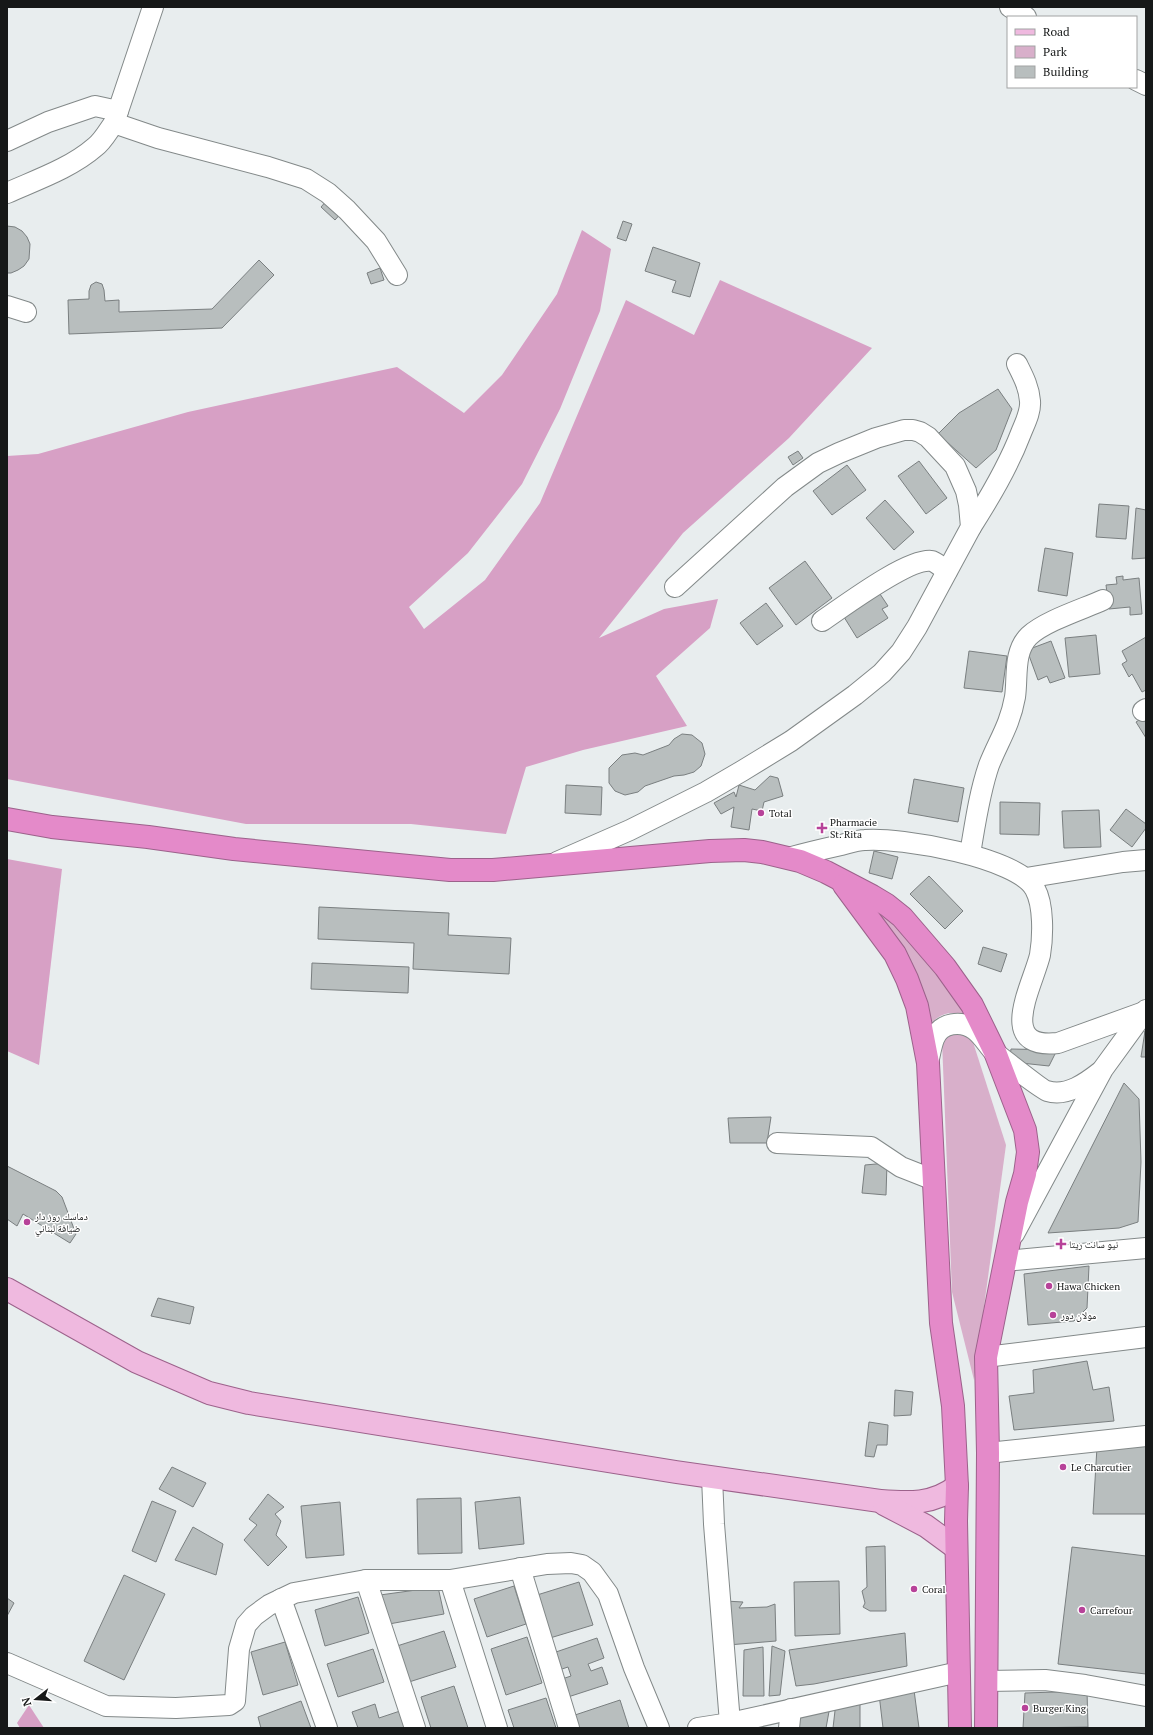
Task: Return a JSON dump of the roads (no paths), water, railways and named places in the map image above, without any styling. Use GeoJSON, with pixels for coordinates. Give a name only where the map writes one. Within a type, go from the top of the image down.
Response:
{"type":"FeatureCollection","features":[{"type":"Feature","properties":{"kind":"highway"},"geometry":{"type":"LineString","coordinates":[[7,819],[52,827],[148,837],[234,849],[421,867],[493,870],[744,850],[775,854],[812,866],[840,879],[887,906],[902,918],[945,967],[972,1005],[995,1052],[1025,1130],[1028,1152],[1025,1174],[1017,1202],[986,1357],[988,1453],[986,1728]]}},
{"type":"Feature","properties":{"kind":"highway"},"geometry":{"type":"LineString","coordinates":[[840,879],[895,954],[902,966],[917,1006],[928,1063],[941,1323],[953,1406],[957,1486],[956,1548],[960,1728]]}},
{"type":"Feature","properties":{"kind":"main road"},"geometry":{"type":"LineString","coordinates":[[7,1289],[137,1362],[209,1393],[249,1403],[712,1477],[880,1501],[926,1501],[941,1497],[957,1486]]}},
{"type":"Feature","properties":{"kind":"main road"},"geometry":{"type":"LineString","coordinates":[[880,1501],[926,1526],[956,1548]]}},
{"type":"Feature","properties":{"kind":"street"},"geometry":{"type":"LineString","coordinates":[[7,193],[82,157],[96,147],[116,117],[153,7]]}},
{"type":"Feature","properties":{"kind":"street"},"geometry":{"type":"LineString","coordinates":[[1010,7],[1024,16]]}},
{"type":"Feature","properties":{"kind":"street"},"geometry":{"type":"LineString","coordinates":[[1137,80],[1146,85]]}},
{"type":"Feature","properties":{"kind":"street"},"geometry":{"type":"LineString","coordinates":[[7,141],[48,122],[95,106],[158,138],[268,167],[306,179],[328,193],[347,210],[376,241],[397,275]]}},
{"type":"Feature","properties":{"kind":"street"},"geometry":{"type":"LineString","coordinates":[[7,306],[26,312]]}},
{"type":"Feature","properties":{"kind":"street"},"geometry":{"type":"LineString","coordinates":[[551,865],[630,830],[706,792],[791,741],[856,695],[882,673],[901,652],[924,615],[971,527],[991,496],[1010,462],[1027,418],[1030,402],[1028,386],[1017,364]]}},
{"type":"Feature","properties":{"kind":"street"},"geometry":{"type":"LineString","coordinates":[[676,587],[785,488],[814,467],[857,445],[904,430],[914,430],[928,437],[954,466],[966,491],[971,527]]}},
{"type":"Feature","properties":{"kind":"street"},"geometry":{"type":"LineString","coordinates":[[822,621],[880,583],[916,563],[933,561],[947,572]]}},
{"type":"Feature","properties":{"kind":"street"},"geometry":{"type":"LineString","coordinates":[[970,854],[984,782],[989,766],[1010,718],[1015,695],[1021,647],[1030,636],[1046,625],[1103,600]]}},
{"type":"Feature","properties":{"kind":"street"},"geometry":{"type":"LineString","coordinates":[[788,858],[871,839],[928,846],[970,854],[1010,869],[1026,878],[1036,889],[1041,907],[1042,931],[1040,954],[1023,1010],[1022,1020],[1026,1034],[1031,1039],[1044,1044],[1058,1043],[1145,1011]]}},
{"type":"Feature","properties":{"kind":"street"},"geometry":{"type":"LineString","coordinates":[[1026,878],[1123,862],[1146,860]]}},
{"type":"Feature","properties":{"kind":"street"},"geometry":{"type":"LineString","coordinates":[[1145,1011],[1103,1069],[1007,1252],[1146,1248]]}},
{"type":"Feature","properties":{"kind":"street"},"geometry":{"type":"LineString","coordinates":[[928,1063],[934,1038],[946,1026],[954,1023],[963,1024],[975,1030],[995,1052],[1046,1091],[1057,1092],[1076,1088],[1103,1069]]}},
{"type":"Feature","properties":{"kind":"street"},"geometry":{"type":"LineString","coordinates":[[777,1143],[871,1147],[901,1167],[934,1180]]}},
{"type":"Feature","properties":{"kind":"street"},"geometry":{"type":"LineString","coordinates":[[986,1357],[1146,1337]]}},
{"type":"Feature","properties":{"kind":"street"},"geometry":{"type":"LineString","coordinates":[[988,1453],[1146,1436]]}},
{"type":"Feature","properties":{"kind":"street"},"geometry":{"type":"LineString","coordinates":[[712,1477],[714,1524],[730,1723]]}},
{"type":"Feature","properties":{"kind":"street"},"geometry":{"type":"LineString","coordinates":[[7,1663],[106,1706],[176,1708],[229,1705],[235,1701],[239,1649],[246,1625],[254,1616],[264,1609],[294,1593],[366,1580],[450,1580],[547,1564],[571,1563],[582,1565],[592,1572],[608,1594],[634,1668],[659,1728]]}},
{"type":"Feature","properties":{"kind":"street"},"geometry":{"type":"LineString","coordinates":[[520,1568],[569,1728]]}},
{"type":"Feature","properties":{"kind":"street"},"geometry":{"type":"LineString","coordinates":[[366,1580],[415,1728]]}},
{"type":"Feature","properties":{"kind":"street"},"geometry":{"type":"LineString","coordinates":[[450,1580],[497,1728]]}},
{"type":"Feature","properties":{"kind":"street"},"geometry":{"type":"LineString","coordinates":[[281,1599],[327,1728]]}},
{"type":"Feature","properties":{"kind":"street"},"geometry":{"type":"LineString","coordinates":[[698,1728],[730,1723],[790,1719],[959,1672]]}},
{"type":"Feature","properties":{"kind":"street"},"geometry":{"type":"LineString","coordinates":[[986,1681],[1045,1680],[1085,1685],[1146,1696]]}},
{"type":"Feature","properties":{"kind":"place","name":"Total"},"geometry":{"type":"Point","coordinates":[761,813]}},
{"type":"Feature","properties":{"kind":"place","name":"Pharmacie St. Rita"},"geometry":{"type":"Point","coordinates":[822,828]}},
{"type":"Feature","properties":{"kind":"place","name":"دماسك روز دار ضيافة لبناني"},"geometry":{"type":"Point","coordinates":[27,1222]}},
{"type":"Feature","properties":{"kind":"place","name":"نيو سانت ريتا"},"geometry":{"type":"Point","coordinates":[1061,1244]}},
{"type":"Feature","properties":{"kind":"place","name":"Hawa Chicken"},"geometry":{"type":"Point","coordinates":[1049,1286]}},
{"type":"Feature","properties":{"kind":"place","name":"مولان دور"},"geometry":{"type":"Point","coordinates":[1053,1315]}},
{"type":"Feature","properties":{"kind":"place","name":"Le Charcutier"},"geometry":{"type":"Point","coordinates":[1063,1467]}},
{"type":"Feature","properties":{"kind":"place","name":"Coral"},"geometry":{"type":"Point","coordinates":[914,1589]}},
{"type":"Feature","properties":{"kind":"place","name":"Carrefour"},"geometry":{"type":"Point","coordinates":[1082,1610]}},
{"type":"Feature","properties":{"kind":"place","name":"Burger King"},"geometry":{"type":"Point","coordinates":[1025,1708]}}]}
